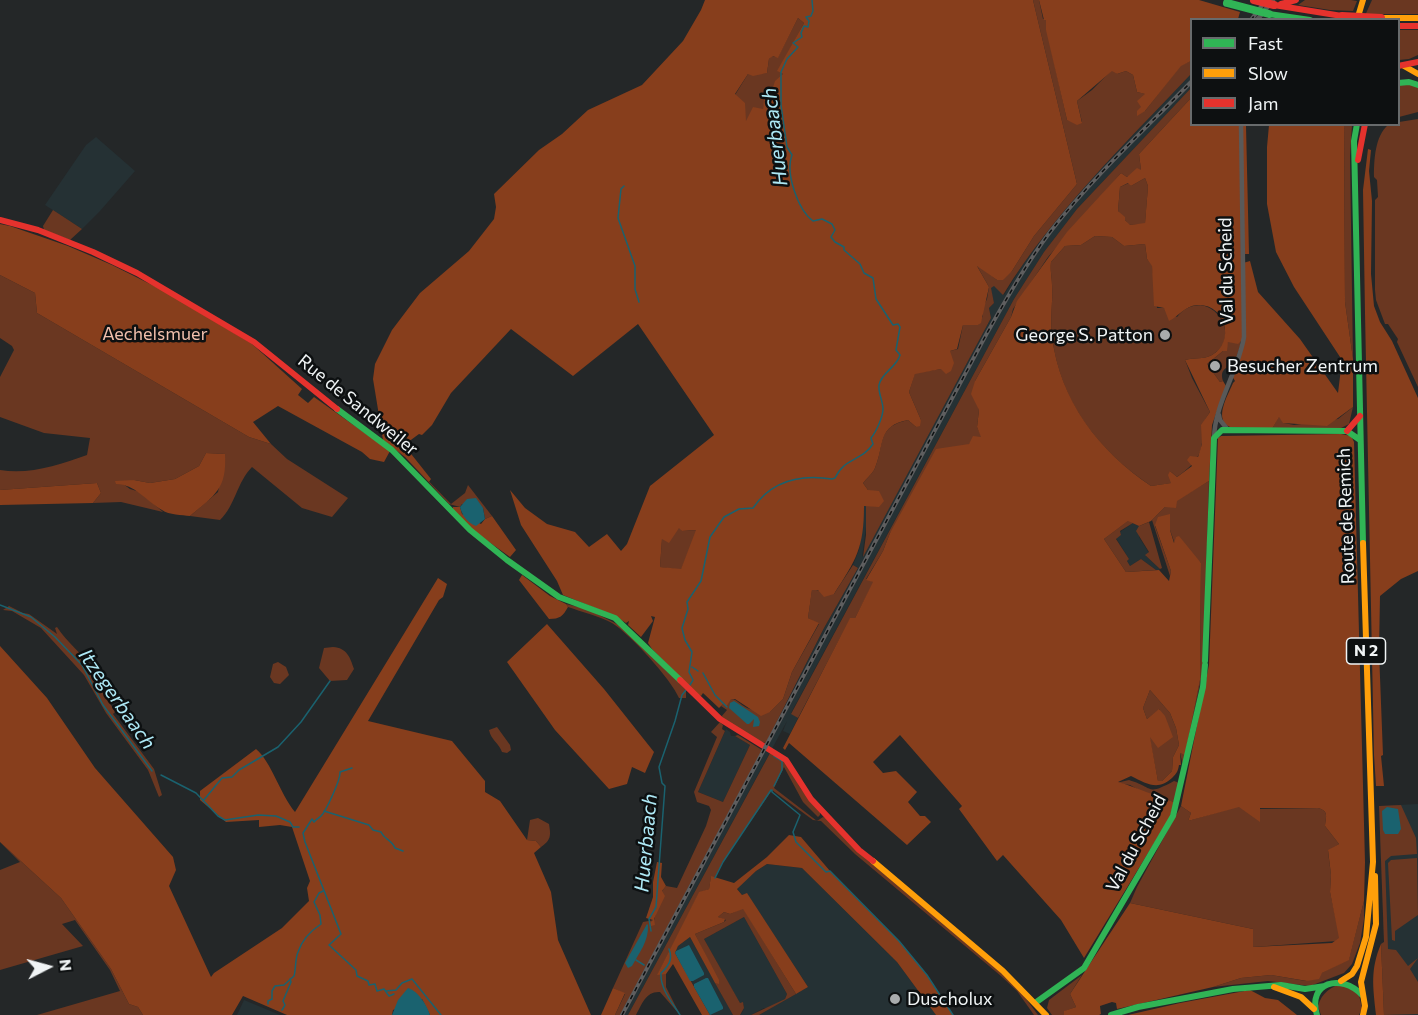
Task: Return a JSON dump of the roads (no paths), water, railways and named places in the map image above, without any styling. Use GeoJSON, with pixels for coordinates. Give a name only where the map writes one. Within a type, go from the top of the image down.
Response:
{"type":"FeatureCollection","features":[{"type":"Feature","properties":{"kind":"main road"},"geometry":{"type":"LineString","coordinates":[[1218,0],[1269,14],[1296,18]]}},
{"type":"Feature","properties":{"kind":"main road"},"geometry":{"type":"LineString","coordinates":[[1254,0],[1342,16],[1418,18]]}},
{"type":"Feature","properties":{"kind":"main road"},"geometry":{"type":"LineString","coordinates":[[1274,2],[1296,0]]}},
{"type":"Feature","properties":{"kind":"main road"},"geometry":{"type":"LineString","coordinates":[[1357,18],[1364,0]]}},
{"type":"Feature","properties":{"kind":"main road"},"geometry":{"type":"LineString","coordinates":[[1269,14],[1278,18]]}},
{"type":"Feature","properties":{"kind":"main road"},"geometry":{"type":"LineString","coordinates":[[1400,26],[1418,26]]}},
{"type":"Feature","properties":{"kind":"main road"},"geometry":{"type":"LineString","coordinates":[[1401,66],[1418,62]]}},
{"type":"Feature","properties":{"kind":"main road"},"geometry":{"type":"LineString","coordinates":[[1401,66],[1418,74]]}},
{"type":"Feature","properties":{"kind":"main road"},"geometry":{"type":"LineString","coordinates":[[1400,83],[1409,82],[1418,85]]}},
{"type":"Feature","properties":{"kind":"main road","name":"Route de Remich"},"geometry":{"type":"LineString","coordinates":[[1356,126],[1354,141],[1360,440],[1373,862],[1376,888],[1376,924],[1369,958],[1362,975],[1361,988],[1365,1006],[1363,1015]]}},
{"type":"Feature","properties":{"kind":"main road","name":"Route de Remich"},"geometry":{"type":"LineString","coordinates":[[1356,169],[1365,126]]}},
{"type":"Feature","properties":{"kind":"main road","name":"Rue de Sandweiler"},"geometry":{"type":"LineString","coordinates":[[0,220],[38,230],[137,273],[254,342],[315,393],[392,450],[470,530],[489,545],[559,597],[615,618],[727,725],[786,760],[811,799],[859,850],[1009,976],[1035,1003],[1043,1015]]}},
{"type":"Feature","properties":{"kind":"main road"},"geometry":{"type":"LineString","coordinates":[[1347,431],[1360,416]]}},
{"type":"Feature","properties":{"kind":"main road"},"geometry":{"type":"LineString","coordinates":[[1214,438],[1217,433],[1228,430],[1347,431],[1360,440]]}},
{"type":"Feature","properties":{"kind":"main road","name":"Val du Scheid"},"geometry":{"type":"LineString","coordinates":[[1035,1003],[1084,968],[1173,816],[1203,687],[1214,438]]}},
{"type":"Feature","properties":{"kind":"main road","name":"Route de Remich"},"geometry":{"type":"LineString","coordinates":[[1341,981],[1352,974],[1357,966],[1366,937],[1373,862]]}},
{"type":"Feature","properties":{"kind":"main road"},"geometry":{"type":"LineString","coordinates":[[1112,1015],[1233,989],[1281,985],[1305,989],[1341,981],[1355,987],[1364,997]]}},
{"type":"Feature","properties":{"kind":"main road"},"geometry":{"type":"LineString","coordinates":[[1268,986],[1289,991],[1301,997],[1316,1013]]}},
{"type":"Feature","properties":{"kind":"main road"},"geometry":{"type":"LineString","coordinates":[[1316,1013],[1316,998],[1326,986]]}},
{"type":"Feature","properties":{"kind":"street"},"geometry":{"type":"LineString","coordinates":[[1259,18],[1274,2]]}},
{"type":"Feature","properties":{"kind":"street","name":"Val du Scheid"},"geometry":{"type":"LineString","coordinates":[[1214,438],[1214,425],[1244,337],[1241,126]]}},
{"type":"Feature","properties":{"kind":"street"},"geometry":{"type":"LineString","coordinates":[[1218,412],[1220,420],[1228,430]]}},
{"type":"Feature","properties":{"kind":"water"},"geometry":{"type":"Polygon","coordinates":[[[476,498],[483,508],[485,519],[476,526],[466,519],[460,507],[467,499],[476,498]]]}},
{"type":"Feature","properties":{"kind":"water"},"geometry":{"type":"Polygon","coordinates":[[[734,701],[758,717],[759,726],[753,727],[754,719],[747,724],[729,708],[730,703],[734,701]]]}},
{"type":"Feature","properties":{"kind":"water"},"geometry":{"type":"Polygon","coordinates":[[[1387,807],[1398,809],[1401,829],[1398,834],[1385,834],[1383,830],[1382,811],[1387,807]]]}},
{"type":"Feature","properties":{"kind":"water"},"geometry":{"type":"Polygon","coordinates":[[[647,924],[645,942],[632,966],[628,968],[625,963],[647,924]]]}},
{"type":"Feature","properties":{"kind":"water"},"geometry":{"type":"Polygon","coordinates":[[[689,945],[704,973],[693,981],[690,981],[675,953],[689,945]]]}},
{"type":"Feature","properties":{"kind":"water"},"geometry":{"type":"Polygon","coordinates":[[[706,978],[723,1007],[710,1015],[694,987],[694,984],[706,978]]]}},
{"type":"Feature","properties":{"kind":"water"},"geometry":{"type":"Polygon","coordinates":[[[408,988],[422,999],[430,1015],[392,1015],[398,1000],[408,988]]]}},
{"type":"Feature","properties":{"kind":"waterway","name":"Huerbaach"},"geometry":{"type":"LineString","coordinates":[[690,685],[693,680],[689,672],[692,652],[685,640],[682,628],[688,609],[687,602],[701,581],[710,537],[724,517],[739,509],[753,508],[778,485],[809,477],[835,478],[844,466],[864,454],[873,444],[871,438],[883,412],[880,381],[900,355],[896,350],[900,327],[898,324],[893,325],[876,299],[873,278],[864,273],[860,264],[831,237],[835,230],[832,224],[822,219],[813,221],[808,216],[802,209],[794,191],[790,171],[792,155],[787,147],[781,105],[781,72],[787,59],[798,47],[793,43],[802,37],[804,26],[808,27],[809,21],[806,17],[811,16],[813,11],[812,0]]}},
{"type":"Feature","properties":{"kind":"waterway"},"geometry":{"type":"LineString","coordinates":[[624,186],[621,189],[618,218],[635,266],[635,289],[639,302]]}},
{"type":"Feature","properties":{"kind":"waterway","name":"Itzegerbaach"},"geometry":{"type":"LineString","coordinates":[[0,605],[31,617],[55,637],[82,665],[103,705],[152,771]]}},
{"type":"Feature","properties":{"kind":"waterway"},"geometry":{"type":"LineString","coordinates":[[692,667],[698,671]]}},
{"type":"Feature","properties":{"kind":"waterway"},"geometry":{"type":"LineString","coordinates":[[703,673],[715,695],[727,707]]}},
{"type":"Feature","properties":{"kind":"waterway"},"geometry":{"type":"LineString","coordinates":[[203,801],[222,778],[232,777],[239,770],[278,747],[301,722],[330,681]]}},
{"type":"Feature","properties":{"kind":"waterway","name":"Huerbaach"},"geometry":{"type":"LineString","coordinates":[[651,931],[649,919],[656,907],[665,786],[662,783],[659,767],[682,695],[686,690]]}},
{"type":"Feature","properties":{"kind":"waterway"},"geometry":{"type":"LineString","coordinates":[[774,756],[782,761],[782,770],[774,786]]}},
{"type":"Feature","properties":{"kind":"waterway"},"geometry":{"type":"LineString","coordinates":[[352,768],[340,772],[336,788],[323,813],[314,822],[312,819],[303,833],[341,934],[329,945],[356,970],[357,976],[368,981],[369,985],[375,984],[377,991],[384,989],[389,996],[394,994]]}},
{"type":"Feature","properties":{"kind":"waterway"},"geometry":{"type":"LineString","coordinates":[[161,775],[196,793],[218,816],[225,820],[258,815],[276,816],[290,822],[293,827],[299,827]]}},
{"type":"Feature","properties":{"kind":"waterway"},"geometry":{"type":"LineString","coordinates":[[715,878],[723,862],[771,790]]}},
{"type":"Feature","properties":{"kind":"waterway"},"geometry":{"type":"LineString","coordinates":[[772,790],[800,815],[793,832],[796,842],[826,872],[830,871],[899,941],[927,975],[953,1015]]}},
{"type":"Feature","properties":{"kind":"waterway"},"geometry":{"type":"LineString","coordinates":[[324,811],[369,825],[373,830],[381,832],[395,848],[403,851]]}},
{"type":"Feature","properties":{"kind":"waterway"},"geometry":{"type":"LineString","coordinates":[[268,1004],[268,1001],[272,999],[275,986],[284,985],[294,976],[296,958],[300,948],[314,929],[321,924],[314,902],[319,893],[323,891]]}},
{"type":"Feature","properties":{"kind":"waterway","name":"Huerbaach"},"geometry":{"type":"LineString","coordinates":[[669,949],[670,959],[661,973],[661,979],[667,995],[680,1015]]}},
{"type":"Feature","properties":{"kind":"waterway"},"geometry":{"type":"LineString","coordinates":[[636,960],[644,965]]}},
{"type":"Feature","properties":{"kind":"waterway"},"geometry":{"type":"LineString","coordinates":[[282,1010],[290,979]]}},
{"type":"Feature","properties":{"kind":"waterway"},"geometry":{"type":"LineString","coordinates":[[386,991],[396,990],[402,983],[412,979],[441,1015]]}},
{"type":"Feature","properties":{"kind":"railway"},"geometry":{"type":"LineString","coordinates":[[1252,18],[1266,0]]}},
{"type":"Feature","properties":{"kind":"railway"},"geometry":{"type":"LineString","coordinates":[[622,1015],[1017,281],[1066,212],[1190,83]]}},
{"type":"Feature","properties":{"kind":"place","name":"George S. Patton"},"geometry":{"type":"Point","coordinates":[1165,335]}},
{"type":"Feature","properties":{"kind":"place","name":"Besucher Zentrum"},"geometry":{"type":"Point","coordinates":[1215,366]}},
{"type":"Feature","properties":{"kind":"place","name":"Duscholux"},"geometry":{"type":"Point","coordinates":[895,999]}},
{"type":"Feature","properties":{"kind":"park label","name":"Aechelsmuer"},"geometry":{"type":"Point","coordinates":[155,334]}}]}
